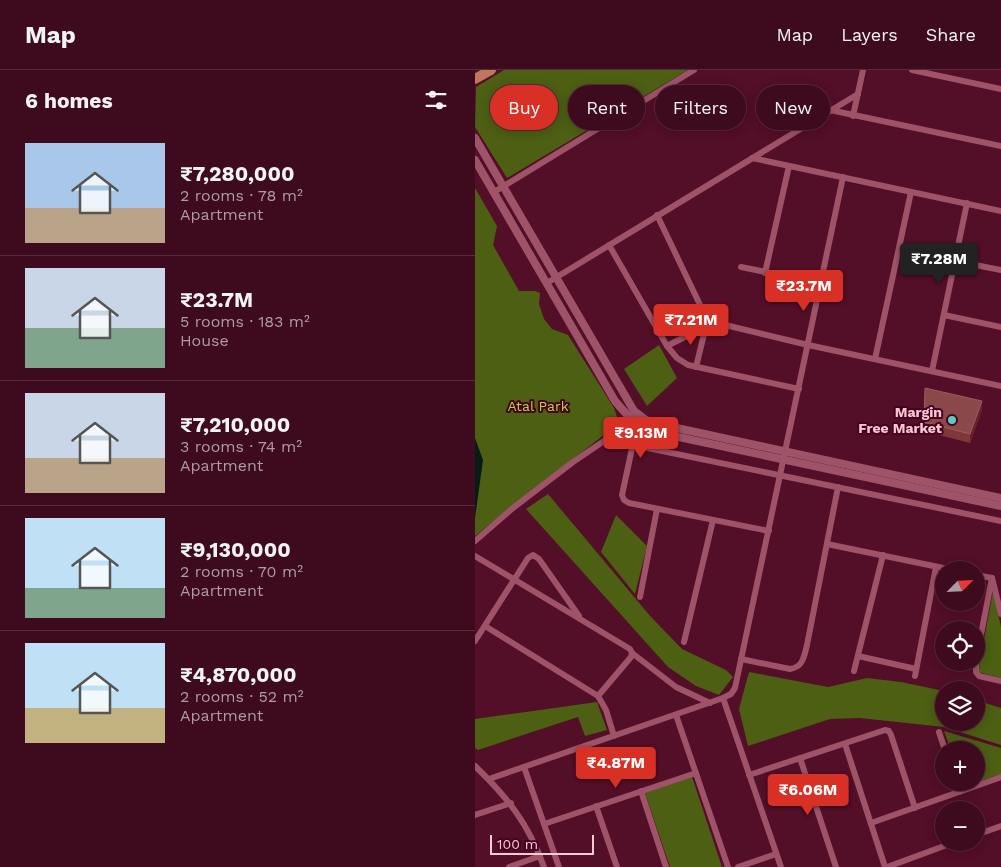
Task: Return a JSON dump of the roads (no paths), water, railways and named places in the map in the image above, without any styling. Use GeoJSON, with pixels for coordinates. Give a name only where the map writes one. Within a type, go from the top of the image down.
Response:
{"type":"FeatureCollection","features":[{"type":"Feature","properties":{"kind":"main road"},"geometry":{"type":"LineString","coordinates":[[475,80],[491,70]]}},
{"type":"Feature","properties":{"kind":"street"},"geometry":{"type":"LineString","coordinates":[[494,192],[694,70]]}},
{"type":"Feature","properties":{"kind":"street"},"geometry":{"type":"LineString","coordinates":[[853,116],[863,70]]}},
{"type":"Feature","properties":{"kind":"street"},"geometry":{"type":"LineString","coordinates":[[912,70],[1001,89]]}},
{"type":"Feature","properties":{"kind":"street"},"geometry":{"type":"LineString","coordinates":[[830,110],[857,94]]}},
{"type":"Feature","properties":{"kind":"street"},"geometry":{"type":"LineString","coordinates":[[830,110],[1001,146]]}},
{"type":"Feature","properties":{"kind":"street"},"geometry":{"type":"LineString","coordinates":[[547,283],[798,130]]}},
{"type":"Feature","properties":{"kind":"street"},"geometry":{"type":"LineString","coordinates":[[475,138],[634,411],[646,420],[1001,498]]}},
{"type":"Feature","properties":{"kind":"street"},"geometry":{"type":"LineString","coordinates":[[752,158],[1001,211]]}},
{"type":"Feature","properties":{"kind":"street"},"geometry":{"type":"LineString","coordinates":[[475,160],[615,401],[633,421],[646,430],[1001,506]]}},
{"type":"Feature","properties":{"kind":"street"},"geometry":{"type":"LineString","coordinates":[[765,273],[789,166]]}},
{"type":"Feature","properties":{"kind":"street"},"geometry":{"type":"LineString","coordinates":[[489,779],[710,703],[731,694],[735,688],[843,177]]}},
{"type":"Feature","properties":{"kind":"street"},"geometry":{"type":"LineString","coordinates":[[875,359],[911,192]]}},
{"type":"Feature","properties":{"kind":"street"},"geometry":{"type":"LineString","coordinates":[[932,371],[967,203]]}},
{"type":"Feature","properties":{"kind":"street"},"geometry":{"type":"LineString","coordinates":[[657,215],[702,310],[708,318],[717,323],[809,345],[1001,386]]}},
{"type":"Feature","properties":{"kind":"street"},"geometry":{"type":"LineString","coordinates":[[609,245],[667,346],[677,358],[688,365],[799,389]]}},
{"type":"Feature","properties":{"kind":"street"},"geometry":{"type":"LineString","coordinates":[[955,261],[1001,270]]}},
{"type":"Feature","properties":{"kind":"street"},"geometry":{"type":"LineString","coordinates":[[741,267],[821,283]]}},
{"type":"Feature","properties":{"kind":"street"},"geometry":{"type":"LineString","coordinates":[[944,315],[1001,327]]}},
{"type":"Feature","properties":{"kind":"street"},"geometry":{"type":"LineString","coordinates":[[696,366],[708,318]]}},
{"type":"Feature","properties":{"kind":"street"},"geometry":{"type":"LineString","coordinates":[[667,346],[706,326]]}},
{"type":"Feature","properties":{"kind":"street"},"geometry":{"type":"LineString","coordinates":[[475,541],[513,508],[573,462],[641,416]]}},
{"type":"Feature","properties":{"kind":"street"},"geometry":{"type":"LineString","coordinates":[[633,421],[633,445],[623,495],[625,500],[629,503],[769,531]]}},
{"type":"Feature","properties":{"kind":"street"},"geometry":{"type":"LineString","coordinates":[[633,445],[1001,521]]}},
{"type":"Feature","properties":{"kind":"street"},"geometry":{"type":"LineString","coordinates":[[841,472],[843,464]]}},
{"type":"Feature","properties":{"kind":"street"},"geometry":{"type":"LineString","coordinates":[[741,659],[790,669],[801,665],[807,645],[838,487]]}},
{"type":"Feature","properties":{"kind":"street"},"geometry":{"type":"LineString","coordinates":[[640,597],[657,508]]}},
{"type":"Feature","properties":{"kind":"street"},"geometry":{"type":"LineString","coordinates":[[684,642],[713,520]]}},
{"type":"Feature","properties":{"kind":"street"},"geometry":{"type":"LineString","coordinates":[[827,544],[935,566]]}},
{"type":"Feature","properties":{"kind":"street"},"geometry":{"type":"LineString","coordinates":[[475,642],[528,558],[533,555],[537,556],[581,620]]}},
{"type":"Feature","properties":{"kind":"street"},"geometry":{"type":"LineString","coordinates":[[854,671],[883,555]]}},
{"type":"Feature","properties":{"kind":"street"},"geometry":{"type":"LineString","coordinates":[[475,556],[630,649],[632,653],[670,682],[710,703]]}},
{"type":"Feature","properties":{"kind":"street"},"geometry":{"type":"LineString","coordinates":[[858,656],[915,672],[935,571]]}},
{"type":"Feature","properties":{"kind":"street"},"geometry":{"type":"LineString","coordinates":[[985,577],[992,578]]}},
{"type":"Feature","properties":{"kind":"street"},"geometry":{"type":"LineString","coordinates":[[992,578],[1001,614]]}},
{"type":"Feature","properties":{"kind":"street"},"geometry":{"type":"LineString","coordinates":[[984,621],[992,578]]}},
{"type":"Feature","properties":{"kind":"street"},"geometry":{"type":"LineString","coordinates":[[485,626],[598,696],[606,710],[614,736]]}},
{"type":"Feature","properties":{"kind":"street"},"geometry":{"type":"LineString","coordinates":[[598,696],[631,657],[632,653]]}},
{"type":"Feature","properties":{"kind":"street"},"geometry":{"type":"LineString","coordinates":[[976,671],[979,676],[1001,681]]}},
{"type":"Feature","properties":{"kind":"street"},"geometry":{"type":"LineString","coordinates":[[723,698],[781,867]]}},
{"type":"Feature","properties":{"kind":"street"},"geometry":{"type":"LineString","coordinates":[[676,714],[727,867]]}},
{"type":"Feature","properties":{"kind":"street"},"geometry":{"type":"LineString","coordinates":[[749,775],[885,730],[889,731],[891,735],[915,808]]}},
{"type":"Feature","properties":{"kind":"street"},"geometry":{"type":"LineString","coordinates":[[939,732],[942,741]]}},
{"type":"Feature","properties":{"kind":"street"},"geometry":{"type":"LineString","coordinates":[[845,744],[886,867],[935,849]]}},
{"type":"Feature","properties":{"kind":"street"},"geometry":{"type":"LineString","coordinates":[[800,758],[836,867]]}},
{"type":"Feature","properties":{"kind":"street"},"geometry":{"type":"LineString","coordinates":[[475,766],[511,803],[527,828],[544,867]]}},
{"type":"Feature","properties":{"kind":"street"},"geometry":{"type":"LineString","coordinates":[[524,767],[559,867]]}},
{"type":"Feature","properties":{"kind":"street"},"geometry":{"type":"LineString","coordinates":[[544,824],[696,773]]}},
{"type":"Feature","properties":{"kind":"street"},"geometry":{"type":"LineString","coordinates":[[871,823],[1001,777]]}},
{"type":"Feature","properties":{"kind":"street"},"geometry":{"type":"LineString","coordinates":[[641,791],[666,867]]}},
{"type":"Feature","properties":{"kind":"street"},"geometry":{"type":"LineString","coordinates":[[475,815],[511,803]]}},
{"type":"Feature","properties":{"kind":"street"},"geometry":{"type":"LineString","coordinates":[[597,806],[617,867]]}},
{"type":"Feature","properties":{"kind":"street"},"geometry":{"type":"LineString","coordinates":[[985,832],[1001,826]]}},
{"type":"Feature","properties":{"kind":"street"},"geometry":{"type":"LineString","coordinates":[[738,867],[776,854]]}},
{"type":"Feature","properties":{"kind":"street"},"geometry":{"type":"LineString","coordinates":[[509,867],[540,856]]}},
{"type":"Feature","properties":{"kind":"place","name":"Margin Free Market"},"geometry":{"type":"Point","coordinates":[952,420]}},
{"type":"Feature","properties":{"kind":"park label","name":"Atal Park"},"geometry":{"type":"Point","coordinates":[538,406]}}]}
